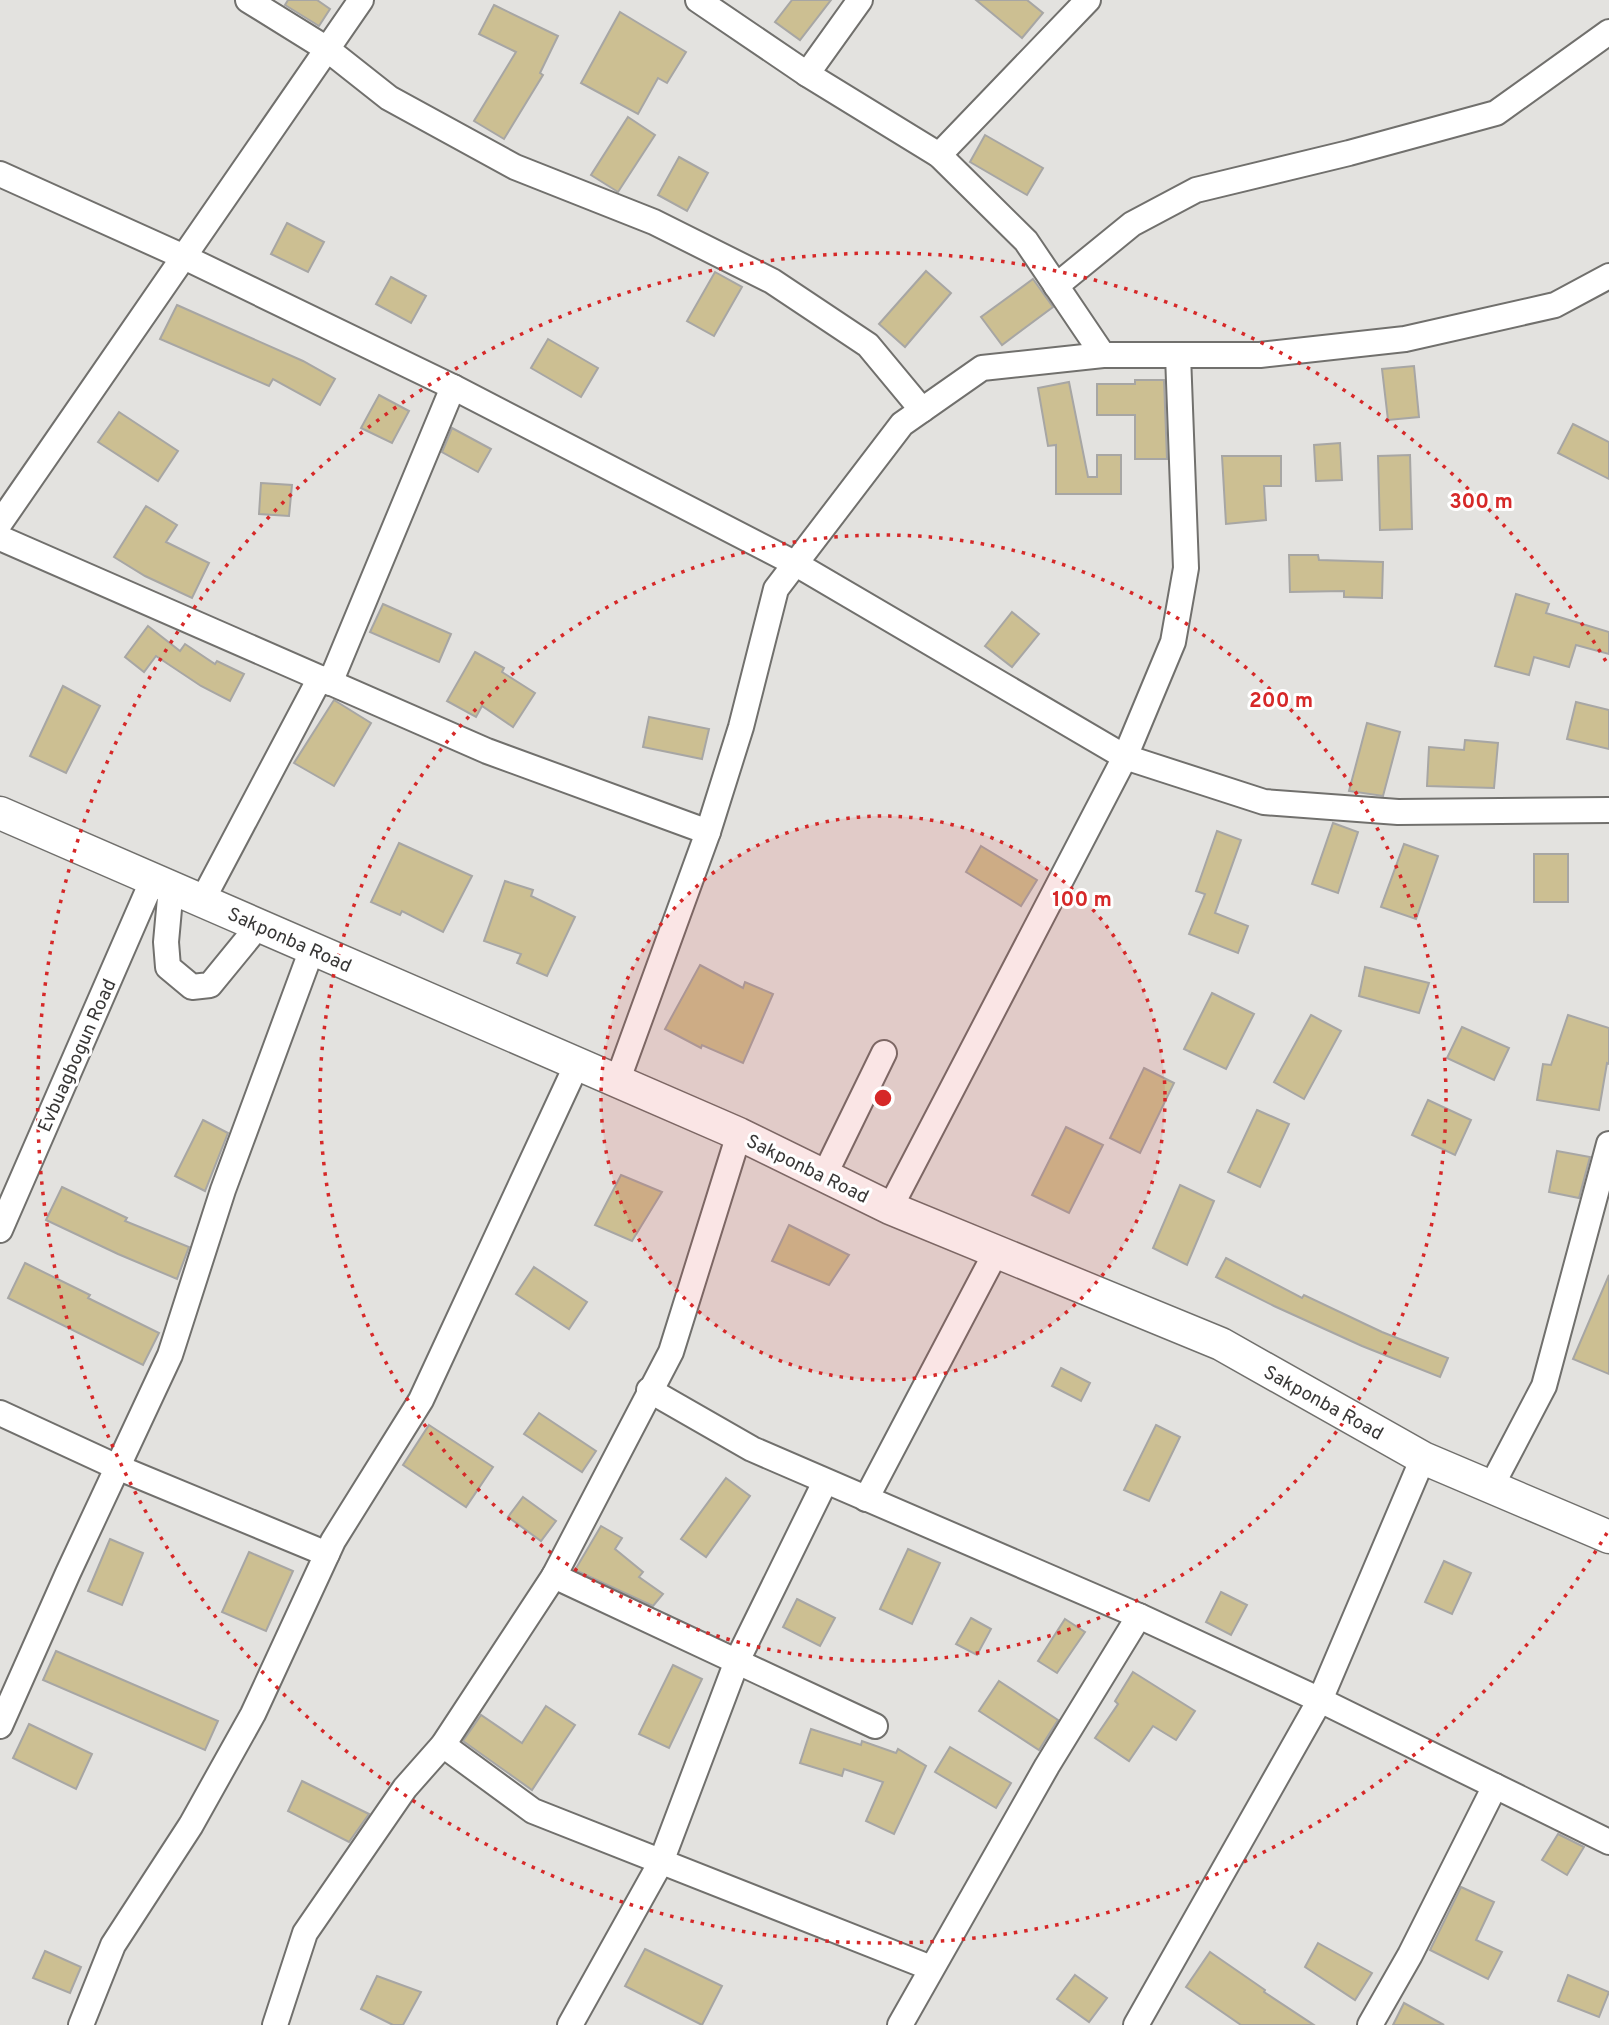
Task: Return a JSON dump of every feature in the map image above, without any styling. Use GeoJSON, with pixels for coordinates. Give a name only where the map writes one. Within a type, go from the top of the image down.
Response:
{"type":"FeatureCollection","features":[{"type":"Feature","properties":{"kind":"main road","name":"Sakponba Road"},"geometry":{"type":"LineString","coordinates":[[0,813],[738,1135],[890,1208],[1221,1345],[1423,1458],[1609,1537]]}},
{"type":"Feature","properties":{"kind":"street"},"geometry":{"type":"LineString","coordinates":[[248,0],[327,49],[389,98],[515,167],[654,222],[772,281],[868,345],[922,410]]}},
{"type":"Feature","properties":{"kind":"street"},"geometry":{"type":"LineString","coordinates":[[0,523],[361,0]]}},
{"type":"Feature","properties":{"kind":"street"},"geometry":{"type":"LineString","coordinates":[[698,0],[807,74],[939,155],[1026,241],[1103,355]]}},
{"type":"Feature","properties":{"kind":"street"},"geometry":{"type":"LineString","coordinates":[[807,74],[860,0]]}},
{"type":"Feature","properties":{"kind":"street"},"geometry":{"type":"LineString","coordinates":[[939,155],[1088,0]]}},
{"type":"Feature","properties":{"kind":"street"},"geometry":{"type":"LineString","coordinates":[[1056,286],[1132,225],[1196,190],[1349,153],[1496,113],[1609,32]]}},
{"type":"Feature","properties":{"kind":"street"},"geometry":{"type":"LineString","coordinates":[[0,174],[184,257],[453,387],[796,564],[1125,757],[1264,802],[1398,812],[1609,810]]}},
{"type":"Feature","properties":{"kind":"street"},"geometry":{"type":"LineString","coordinates":[[617,1082],[708,832],[741,727],[776,589],[902,424],[982,368],[1103,355],[1260,355],[1405,339],[1555,304],[1609,276]]}},
{"type":"Feature","properties":{"kind":"street"},"geometry":{"type":"LineString","coordinates":[[890,1208],[1125,757],[1173,642],[1186,568],[1178,355]]}},
{"type":"Feature","properties":{"kind":"street"},"geometry":{"type":"LineString","coordinates":[[202,901],[325,680],[453,387]]}},
{"type":"Feature","properties":{"kind":"street"},"geometry":{"type":"LineString","coordinates":[[0,538],[487,751],[708,832]]}},
{"type":"Feature","properties":{"kind":"street"},"geometry":{"type":"LineString","coordinates":[[162,883],[168,967],[192,987],[211,985],[259,925]]}},
{"type":"Feature","properties":{"kind":"street","name":"Evbuagbogun Road"},"geometry":{"type":"LineString","coordinates":[[0,1230],[162,883]]}},
{"type":"Feature","properties":{"kind":"street"},"geometry":{"type":"LineString","coordinates":[[0,1726],[170,1355],[223,1190],[312,949]]}},
{"type":"Feature","properties":{"kind":"street"},"geometry":{"type":"LineString","coordinates":[[824,1176],[884,1053]]}},
{"type":"Feature","properties":{"kind":"street"},"geometry":{"type":"LineString","coordinates":[[81,2025],[113,1945],[191,1825],[253,1714],[333,1541],[421,1400],[577,1064]]}},
{"type":"Feature","properties":{"kind":"street"},"geometry":{"type":"LineString","coordinates":[[275,2025],[305,1933],[405,1788],[443,1745],[554,1576],[671,1352],[738,1135]]}},
{"type":"Feature","properties":{"kind":"street"},"geometry":{"type":"LineString","coordinates":[[1491,1487],[1544,1386],[1609,1144]]}},
{"type":"Feature","properties":{"kind":"street"},"geometry":{"type":"LineString","coordinates":[[866,1499],[996,1252]]}},
{"type":"Feature","properties":{"kind":"street"},"geometry":{"type":"LineString","coordinates":[[649,1390],[752,1450],[1139,1615],[1320,1700],[1609,1842]]}},
{"type":"Feature","properties":{"kind":"street"},"geometry":{"type":"LineString","coordinates":[[0,1413],[117,1467],[327,1553]]}},
{"type":"Feature","properties":{"kind":"street"},"geometry":{"type":"LineString","coordinates":[[1136,2025],[1320,1700],[1423,1458]]}},
{"type":"Feature","properties":{"kind":"street"},"geometry":{"type":"LineString","coordinates":[[570,2025],[661,1862],[737,1661],[825,1482]]}},
{"type":"Feature","properties":{"kind":"street"},"geometry":{"type":"LineString","coordinates":[[554,1576],[875,1726]]}},
{"type":"Feature","properties":{"kind":"street"},"geometry":{"type":"LineString","coordinates":[[900,2025],[1046,1766],[1139,1615]]}},
{"type":"Feature","properties":{"kind":"street"},"geometry":{"type":"LineString","coordinates":[[443,1745],[533,1811],[931,1968]]}},
{"type":"Feature","properties":{"kind":"street"},"geometry":{"type":"LineString","coordinates":[[1370,2025],[1410,1955],[1495,1786]]}},
{"type":"Feature","properties":{"kind":"building"},"geometry":{"type":"Polygon","coordinates":[[[288,0],[317,0],[330,9],[319,26],[285,5],[288,0]]]}},
{"type":"Feature","properties":{"kind":"building"},"geometry":{"type":"Polygon","coordinates":[[[792,0],[831,0],[800,40],[775,22],[792,0]]]}},
{"type":"Feature","properties":{"kind":"building"},"geometry":{"type":"Polygon","coordinates":[[[976,0],[1027,0],[1043,13],[1022,38],[976,0]]]}},
{"type":"Feature","properties":{"kind":"building"},"geometry":{"type":"Polygon","coordinates":[[[494,5],[558,36],[540,73],[543,75],[504,139],[474,121],[516,52],[479,34],[494,5]]]}},
{"type":"Feature","properties":{"kind":"building"},"geometry":{"type":"Polygon","coordinates":[[[620,12],[686,52],[667,83],[658,78],[638,114],[581,83],[620,12]]]}},
{"type":"Feature","properties":{"kind":"building"},"geometry":{"type":"Polygon","coordinates":[[[628,117],[655,135],[618,192],[591,175],[628,117]]]}},
{"type":"Feature","properties":{"kind":"building"},"geometry":{"type":"Polygon","coordinates":[[[985,135],[1043,168],[1027,195],[970,162],[985,135]]]}},
{"type":"Feature","properties":{"kind":"building"},"geometry":{"type":"Polygon","coordinates":[[[679,157],[708,173],[687,211],[658,195],[679,157]]]}},
{"type":"Feature","properties":{"kind":"building"},"geometry":{"type":"Polygon","coordinates":[[[287,223],[324,242],[308,272],[271,254],[287,223]]]}},
{"type":"Feature","properties":{"kind":"building"},"geometry":{"type":"Polygon","coordinates":[[[926,271],[951,293],[905,347],[879,324],[926,271]]]}},
{"type":"Feature","properties":{"kind":"building"},"geometry":{"type":"Polygon","coordinates":[[[715,272],[742,287],[714,336],[687,321],[715,272]]]}},
{"type":"Feature","properties":{"kind":"building"},"geometry":{"type":"Polygon","coordinates":[[[391,277],[426,296],[411,323],[376,304],[391,277]]]}},
{"type":"Feature","properties":{"kind":"building"},"geometry":{"type":"Polygon","coordinates":[[[1033,279],[1053,307],[1002,345],[981,317],[1033,279]]]}},
{"type":"Feature","properties":{"kind":"building"},"geometry":{"type":"Polygon","coordinates":[[[177,305],[303,361],[335,379],[320,405],[273,379],[269,386],[160,339],[177,305]]]}},
{"type":"Feature","properties":{"kind":"building"},"geometry":{"type":"Polygon","coordinates":[[[548,339],[598,368],[581,397],[531,368],[548,339]]]}},
{"type":"Feature","properties":{"kind":"building"},"geometry":{"type":"Polygon","coordinates":[[[1414,366],[1419,417],[1388,420],[1382,369],[1414,366]]]}},
{"type":"Feature","properties":{"kind":"building"},"geometry":{"type":"Polygon","coordinates":[[[1135,380],[1164,380],[1167,459],[1135,459],[1135,415],[1097,415],[1097,384],[1135,384],[1135,380]]]}},
{"type":"Feature","properties":{"kind":"building"},"geometry":{"type":"Polygon","coordinates":[[[1069,382],[1088,477],[1097,477],[1097,455],[1121,455],[1121,494],[1056,494],[1056,445],[1048,446],[1038,388],[1069,382]]]}},
{"type":"Feature","properties":{"kind":"building"},"geometry":{"type":"Polygon","coordinates":[[[379,395],[409,411],[392,443],[361,428],[379,395]]]}},
{"type":"Feature","properties":{"kind":"building"},"geometry":{"type":"Polygon","coordinates":[[[119,412],[178,451],[158,481],[98,442],[119,412]]]}},
{"type":"Feature","properties":{"kind":"building"},"geometry":{"type":"Polygon","coordinates":[[[1573,424],[1609,442],[1609,479],[1558,453],[1573,424]]]}},
{"type":"Feature","properties":{"kind":"building"},"geometry":{"type":"Polygon","coordinates":[[[452,428],[491,449],[478,472],[442,452],[452,428]]]}},
{"type":"Feature","properties":{"kind":"building"},"geometry":{"type":"Polygon","coordinates":[[[1340,443],[1342,480],[1316,481],[1314,445],[1340,443]]]}},
{"type":"Feature","properties":{"kind":"building"},"geometry":{"type":"Polygon","coordinates":[[[1410,455],[1412,529],[1380,530],[1378,456],[1410,455]]]}},
{"type":"Feature","properties":{"kind":"building"},"geometry":{"type":"Polygon","coordinates":[[[1222,456],[1281,456],[1281,486],[1264,486],[1266,520],[1226,524],[1222,456]]]}},
{"type":"Feature","properties":{"kind":"building"},"geometry":{"type":"Polygon","coordinates":[[[261,483],[292,485],[289,516],[259,514],[261,483]]]}},
{"type":"Feature","properties":{"kind":"building"},"geometry":{"type":"Polygon","coordinates":[[[146,506],[177,525],[166,542],[209,563],[192,598],[145,576],[114,557],[146,506]]]}},
{"type":"Feature","properties":{"kind":"building"},"geometry":{"type":"Polygon","coordinates":[[[1289,555],[1318,555],[1319,560],[1383,562],[1382,598],[1344,597],[1344,591],[1290,592],[1289,555]]]}},
{"type":"Feature","properties":{"kind":"building"},"geometry":{"type":"Polygon","coordinates":[[[1516,594],[1549,604],[1546,613],[1609,632],[1609,654],[1576,645],[1569,667],[1534,657],[1529,675],[1495,666],[1516,594]]]}},
{"type":"Feature","properties":{"kind":"building"},"geometry":{"type":"Polygon","coordinates":[[[383,604],[451,634],[439,662],[370,632],[383,604]]]}},
{"type":"Feature","properties":{"kind":"building"},"geometry":{"type":"Polygon","coordinates":[[[1012,612],[1039,634],[1012,667],[985,646],[1012,612]]]}},
{"type":"Feature","properties":{"kind":"building"},"geometry":{"type":"Polygon","coordinates":[[[148,626],[180,651],[185,644],[215,664],[217,661],[244,674],[230,701],[201,686],[156,656],[144,672],[125,657],[148,626]]]}},
{"type":"Feature","properties":{"kind":"building"},"geometry":{"type":"Polygon","coordinates":[[[475,652],[504,668],[502,672],[535,693],[513,727],[482,706],[476,717],[447,701],[475,652]]]}},
{"type":"Feature","properties":{"kind":"building"},"geometry":{"type":"Polygon","coordinates":[[[63,686],[100,706],[66,773],[30,756],[63,686]]]}},
{"type":"Feature","properties":{"kind":"building"},"geometry":{"type":"Polygon","coordinates":[[[334,700],[371,723],[334,786],[294,763],[334,700]]]}},
{"type":"Feature","properties":{"kind":"building"},"geometry":{"type":"Polygon","coordinates":[[[1576,702],[1609,710],[1609,749],[1567,739],[1576,702]]]}},
{"type":"Feature","properties":{"kind":"building"},"geometry":{"type":"Polygon","coordinates":[[[649,717],[709,729],[702,759],[643,747],[649,717]]]}},
{"type":"Feature","properties":{"kind":"building"},"geometry":{"type":"Polygon","coordinates":[[[1367,723],[1400,732],[1383,796],[1349,791],[1367,723]]]}},
{"type":"Feature","properties":{"kind":"building"},"geometry":{"type":"Polygon","coordinates":[[[1465,740],[1498,743],[1494,788],[1427,786],[1429,747],[1464,750],[1465,740]]]}},
{"type":"Feature","properties":{"kind":"building"},"geometry":{"type":"Polygon","coordinates":[[[1333,823],[1358,832],[1338,893],[1312,884],[1333,823]]]}},
{"type":"Feature","properties":{"kind":"building"},"geometry":{"type":"Polygon","coordinates":[[[1217,831],[1241,840],[1215,913],[1248,926],[1238,953],[1189,934],[1205,894],[1196,891],[1217,831]]]}},
{"type":"Feature","properties":{"kind":"building"},"geometry":{"type":"Polygon","coordinates":[[[399,843],[472,876],[443,932],[402,911],[400,915],[371,902],[399,843]]]}},
{"type":"Feature","properties":{"kind":"building"},"geometry":{"type":"Polygon","coordinates":[[[1404,844],[1438,856],[1416,919],[1381,907],[1404,844]]]}},
{"type":"Feature","properties":{"kind":"building"},"geometry":{"type":"Polygon","coordinates":[[[981,846],[1037,880],[1021,906],[966,872],[981,846]]]}},
{"type":"Feature","properties":{"kind":"building"},"geometry":{"type":"Polygon","coordinates":[[[1534,854],[1568,854],[1568,902],[1534,902],[1534,854]]]}},
{"type":"Feature","properties":{"kind":"building"},"geometry":{"type":"Polygon","coordinates":[[[505,881],[533,890],[531,896],[575,917],[547,976],[517,963],[521,954],[484,941],[505,881]]]}},
{"type":"Feature","properties":{"kind":"building"},"geometry":{"type":"Polygon","coordinates":[[[700,965],[743,988],[745,982],[773,994],[743,1063],[702,1045],[701,1048],[665,1029],[700,965]]]}},
{"type":"Feature","properties":{"kind":"building"},"geometry":{"type":"Polygon","coordinates":[[[1365,967],[1429,983],[1419,1013],[1359,996],[1365,967]]]}},
{"type":"Feature","properties":{"kind":"building"},"geometry":{"type":"Polygon","coordinates":[[[1212,993],[1254,1014],[1226,1069],[1184,1049],[1212,993]]]}},
{"type":"Feature","properties":{"kind":"building"},"geometry":{"type":"Polygon","coordinates":[[[1311,1015],[1341,1031],[1304,1099],[1274,1082],[1311,1015]]]}},
{"type":"Feature","properties":{"kind":"building"},"geometry":{"type":"Polygon","coordinates":[[[1568,1015],[1609,1028],[1609,1064],[1607,1063],[1599,1110],[1537,1100],[1543,1064],[1551,1065],[1568,1015]]]}},
{"type":"Feature","properties":{"kind":"building"},"geometry":{"type":"Polygon","coordinates":[[[1462,1027],[1509,1048],[1494,1080],[1447,1058],[1462,1027]]]}},
{"type":"Feature","properties":{"kind":"building"},"geometry":{"type":"Polygon","coordinates":[[[1144,1068],[1174,1083],[1140,1153],[1110,1138],[1144,1068]]]}},
{"type":"Feature","properties":{"kind":"building"},"geometry":{"type":"Polygon","coordinates":[[[1428,1100],[1471,1120],[1455,1155],[1412,1135],[1428,1100]]]}},
{"type":"Feature","properties":{"kind":"building"},"geometry":{"type":"Polygon","coordinates":[[[1257,1110],[1289,1124],[1260,1187],[1228,1172],[1257,1110]]]}},
{"type":"Feature","properties":{"kind":"building"},"geometry":{"type":"Polygon","coordinates":[[[203,1120],[228,1133],[205,1191],[175,1176],[203,1120]]]}},
{"type":"Feature","properties":{"kind":"building"},"geometry":{"type":"Polygon","coordinates":[[[1066,1127],[1103,1145],[1069,1213],[1032,1195],[1066,1127]]]}},
{"type":"Feature","properties":{"kind":"building"},"geometry":{"type":"Polygon","coordinates":[[[1557,1151],[1590,1157],[1579,1198],[1549,1192],[1557,1151]]]}},
{"type":"Feature","properties":{"kind":"building"},"geometry":{"type":"Polygon","coordinates":[[[621,1175],[662,1192],[632,1241],[595,1225],[621,1175]]]}},
{"type":"Feature","properties":{"kind":"building"},"geometry":{"type":"Polygon","coordinates":[[[1180,1185],[1214,1201],[1187,1265],[1153,1248],[1180,1185]]]}},
{"type":"Feature","properties":{"kind":"building"},"geometry":{"type":"Polygon","coordinates":[[[62,1187],[127,1218],[125,1221],[189,1247],[177,1279],[46,1220],[62,1187]]]}},
{"type":"Feature","properties":{"kind":"building"},"geometry":{"type":"Polygon","coordinates":[[[789,1225],[849,1255],[829,1285],[772,1261],[789,1225]]]}},
{"type":"Feature","properties":{"kind":"building"},"geometry":{"type":"Polygon","coordinates":[[[1226,1258],[1302,1298],[1304,1295],[1382,1332],[1448,1358],[1440,1377],[1362,1346],[1216,1277],[1226,1258]]]}},
{"type":"Feature","properties":{"kind":"building"},"geometry":{"type":"Polygon","coordinates":[[[25,1263],[159,1333],[143,1365],[8,1298],[25,1263]]]}},
{"type":"Feature","properties":{"kind":"building"},"geometry":{"type":"Polygon","coordinates":[[[534,1267],[587,1302],[569,1329],[516,1294],[534,1267]]]}},
{"type":"Feature","properties":{"kind":"building"},"geometry":{"type":"Polygon","coordinates":[[[1609,1275],[1609,1374],[1573,1359],[1609,1275]]]}},
{"type":"Feature","properties":{"kind":"building"},"geometry":{"type":"Polygon","coordinates":[[[1061,1368],[1090,1383],[1081,1401],[1052,1386],[1061,1368]]]}},
{"type":"Feature","properties":{"kind":"building"},"geometry":{"type":"Polygon","coordinates":[[[539,1413],[596,1451],[582,1472],[524,1434],[539,1413]]]}},
{"type":"Feature","properties":{"kind":"building"},"geometry":{"type":"Polygon","coordinates":[[[429,1425],[493,1467],[466,1507],[403,1465],[429,1425]]]}},
{"type":"Feature","properties":{"kind":"building"},"geometry":{"type":"Polygon","coordinates":[[[1156,1425],[1180,1437],[1149,1501],[1124,1490],[1156,1425]]]}},
{"type":"Feature","properties":{"kind":"building"},"geometry":{"type":"Polygon","coordinates":[[[726,1478],[750,1496],[706,1557],[681,1539],[726,1478]]]}},
{"type":"Feature","properties":{"kind":"building"},"geometry":{"type":"Polygon","coordinates":[[[523,1497],[556,1521],[541,1541],[508,1517],[523,1497]]]}},
{"type":"Feature","properties":{"kind":"building"},"geometry":{"type":"Polygon","coordinates":[[[601,1526],[622,1538],[615,1549],[643,1572],[639,1577],[663,1594],[653,1606],[575,1570],[601,1526]]]}},
{"type":"Feature","properties":{"kind":"building"},"geometry":{"type":"Polygon","coordinates":[[[110,1539],[143,1553],[122,1605],[88,1591],[110,1539]]]}},
{"type":"Feature","properties":{"kind":"building"},"geometry":{"type":"Polygon","coordinates":[[[908,1549],[940,1563],[912,1624],[880,1609],[908,1549]]]}},
{"type":"Feature","properties":{"kind":"building"},"geometry":{"type":"Polygon","coordinates":[[[249,1552],[293,1571],[266,1631],[222,1612],[249,1552]]]}},
{"type":"Feature","properties":{"kind":"building"},"geometry":{"type":"Polygon","coordinates":[[[1444,1561],[1471,1573],[1452,1614],[1425,1602],[1444,1561]]]}},
{"type":"Feature","properties":{"kind":"building"},"geometry":{"type":"Polygon","coordinates":[[[1221,1592],[1247,1605],[1231,1635],[1206,1622],[1221,1592]]]}},
{"type":"Feature","properties":{"kind":"building"},"geometry":{"type":"Polygon","coordinates":[[[797,1599],[835,1618],[820,1646],[783,1627],[797,1599]]]}},
{"type":"Feature","properties":{"kind":"building"},"geometry":{"type":"Polygon","coordinates":[[[971,1618],[991,1629],[977,1655],[956,1644],[971,1618]]]}},
{"type":"Feature","properties":{"kind":"building"},"geometry":{"type":"Polygon","coordinates":[[[1065,1619],[1085,1632],[1057,1673],[1038,1661],[1065,1619]]]}},
{"type":"Feature","properties":{"kind":"building"},"geometry":{"type":"Polygon","coordinates":[[[56,1651],[218,1721],[205,1750],[43,1680],[56,1651]]]}},
{"type":"Feature","properties":{"kind":"building"},"geometry":{"type":"Polygon","coordinates":[[[673,1665],[702,1679],[669,1748],[639,1734],[673,1665]]]}},
{"type":"Feature","properties":{"kind":"building"},"geometry":{"type":"Polygon","coordinates":[[[1133,1672],[1195,1711],[1176,1740],[1153,1726],[1129,1761],[1095,1738],[1118,1704],[1115,1701],[1133,1672]]]}},
{"type":"Feature","properties":{"kind":"building"},"geometry":{"type":"Polygon","coordinates":[[[999,1681],[1058,1720],[1039,1750],[979,1711],[999,1681]]]}},
{"type":"Feature","properties":{"kind":"building"},"geometry":{"type":"Polygon","coordinates":[[[546,1706],[575,1725],[532,1790],[463,1741],[481,1715],[522,1743],[546,1706]]]}},
{"type":"Feature","properties":{"kind":"building"},"geometry":{"type":"Polygon","coordinates":[[[29,1724],[92,1754],[76,1789],[13,1758],[29,1724]]]}},
{"type":"Feature","properties":{"kind":"building"},"geometry":{"type":"Polygon","coordinates":[[[811,1729],[861,1745],[862,1741],[896,1753],[898,1749],[926,1766],[894,1834],[866,1821],[883,1782],[844,1769],[842,1776],[800,1763],[811,1729]]]}},
{"type":"Feature","properties":{"kind":"building"},"geometry":{"type":"Polygon","coordinates":[[[950,1747],[1011,1783],[996,1808],[935,1772],[950,1747]]]}},
{"type":"Feature","properties":{"kind":"building"},"geometry":{"type":"Polygon","coordinates":[[[302,1781],[369,1814],[349,1842],[288,1811],[302,1781]]]}},
{"type":"Feature","properties":{"kind":"building"},"geometry":{"type":"Polygon","coordinates":[[[1558,1834],[1584,1847],[1567,1875],[1542,1860],[1558,1834]]]}},
{"type":"Feature","properties":{"kind":"building"},"geometry":{"type":"Polygon","coordinates":[[[1461,1887],[1494,1902],[1476,1940],[1502,1952],[1488,1979],[1430,1950],[1461,1887]]]}},
{"type":"Feature","properties":{"kind":"building"},"geometry":{"type":"Polygon","coordinates":[[[1318,1943],[1372,1973],[1355,2000],[1305,1967],[1318,1943]]]}},
{"type":"Feature","properties":{"kind":"building"},"geometry":{"type":"Polygon","coordinates":[[[645,1949],[722,1986],[702,2025],[625,1986],[645,1949]]]}},
{"type":"Feature","properties":{"kind":"building"},"geometry":{"type":"Polygon","coordinates":[[[45,1951],[81,1967],[70,1993],[33,1978],[45,1951]]]}},
{"type":"Feature","properties":{"kind":"building"},"geometry":{"type":"Polygon","coordinates":[[[1210,1952],[1314,2025],[1241,2025],[1186,1987],[1210,1952]]]}},
{"type":"Feature","properties":{"kind":"building"},"geometry":{"type":"Polygon","coordinates":[[[1075,1975],[1107,1998],[1089,2022],[1057,1999],[1075,1975]]]}},
{"type":"Feature","properties":{"kind":"building"},"geometry":{"type":"Polygon","coordinates":[[[1568,1975],[1609,1992],[1599,2017],[1558,2001],[1568,1975]]]}},
{"type":"Feature","properties":{"kind":"building"},"geometry":{"type":"Polygon","coordinates":[[[377,1976],[421,1992],[403,2025],[393,2025],[361,2009],[377,1976]]]}},
{"type":"Feature","properties":{"kind":"building"},"geometry":{"type":"Polygon","coordinates":[[[1404,2003],[1444,2025],[1393,2025],[1404,2003]]]}}]}
